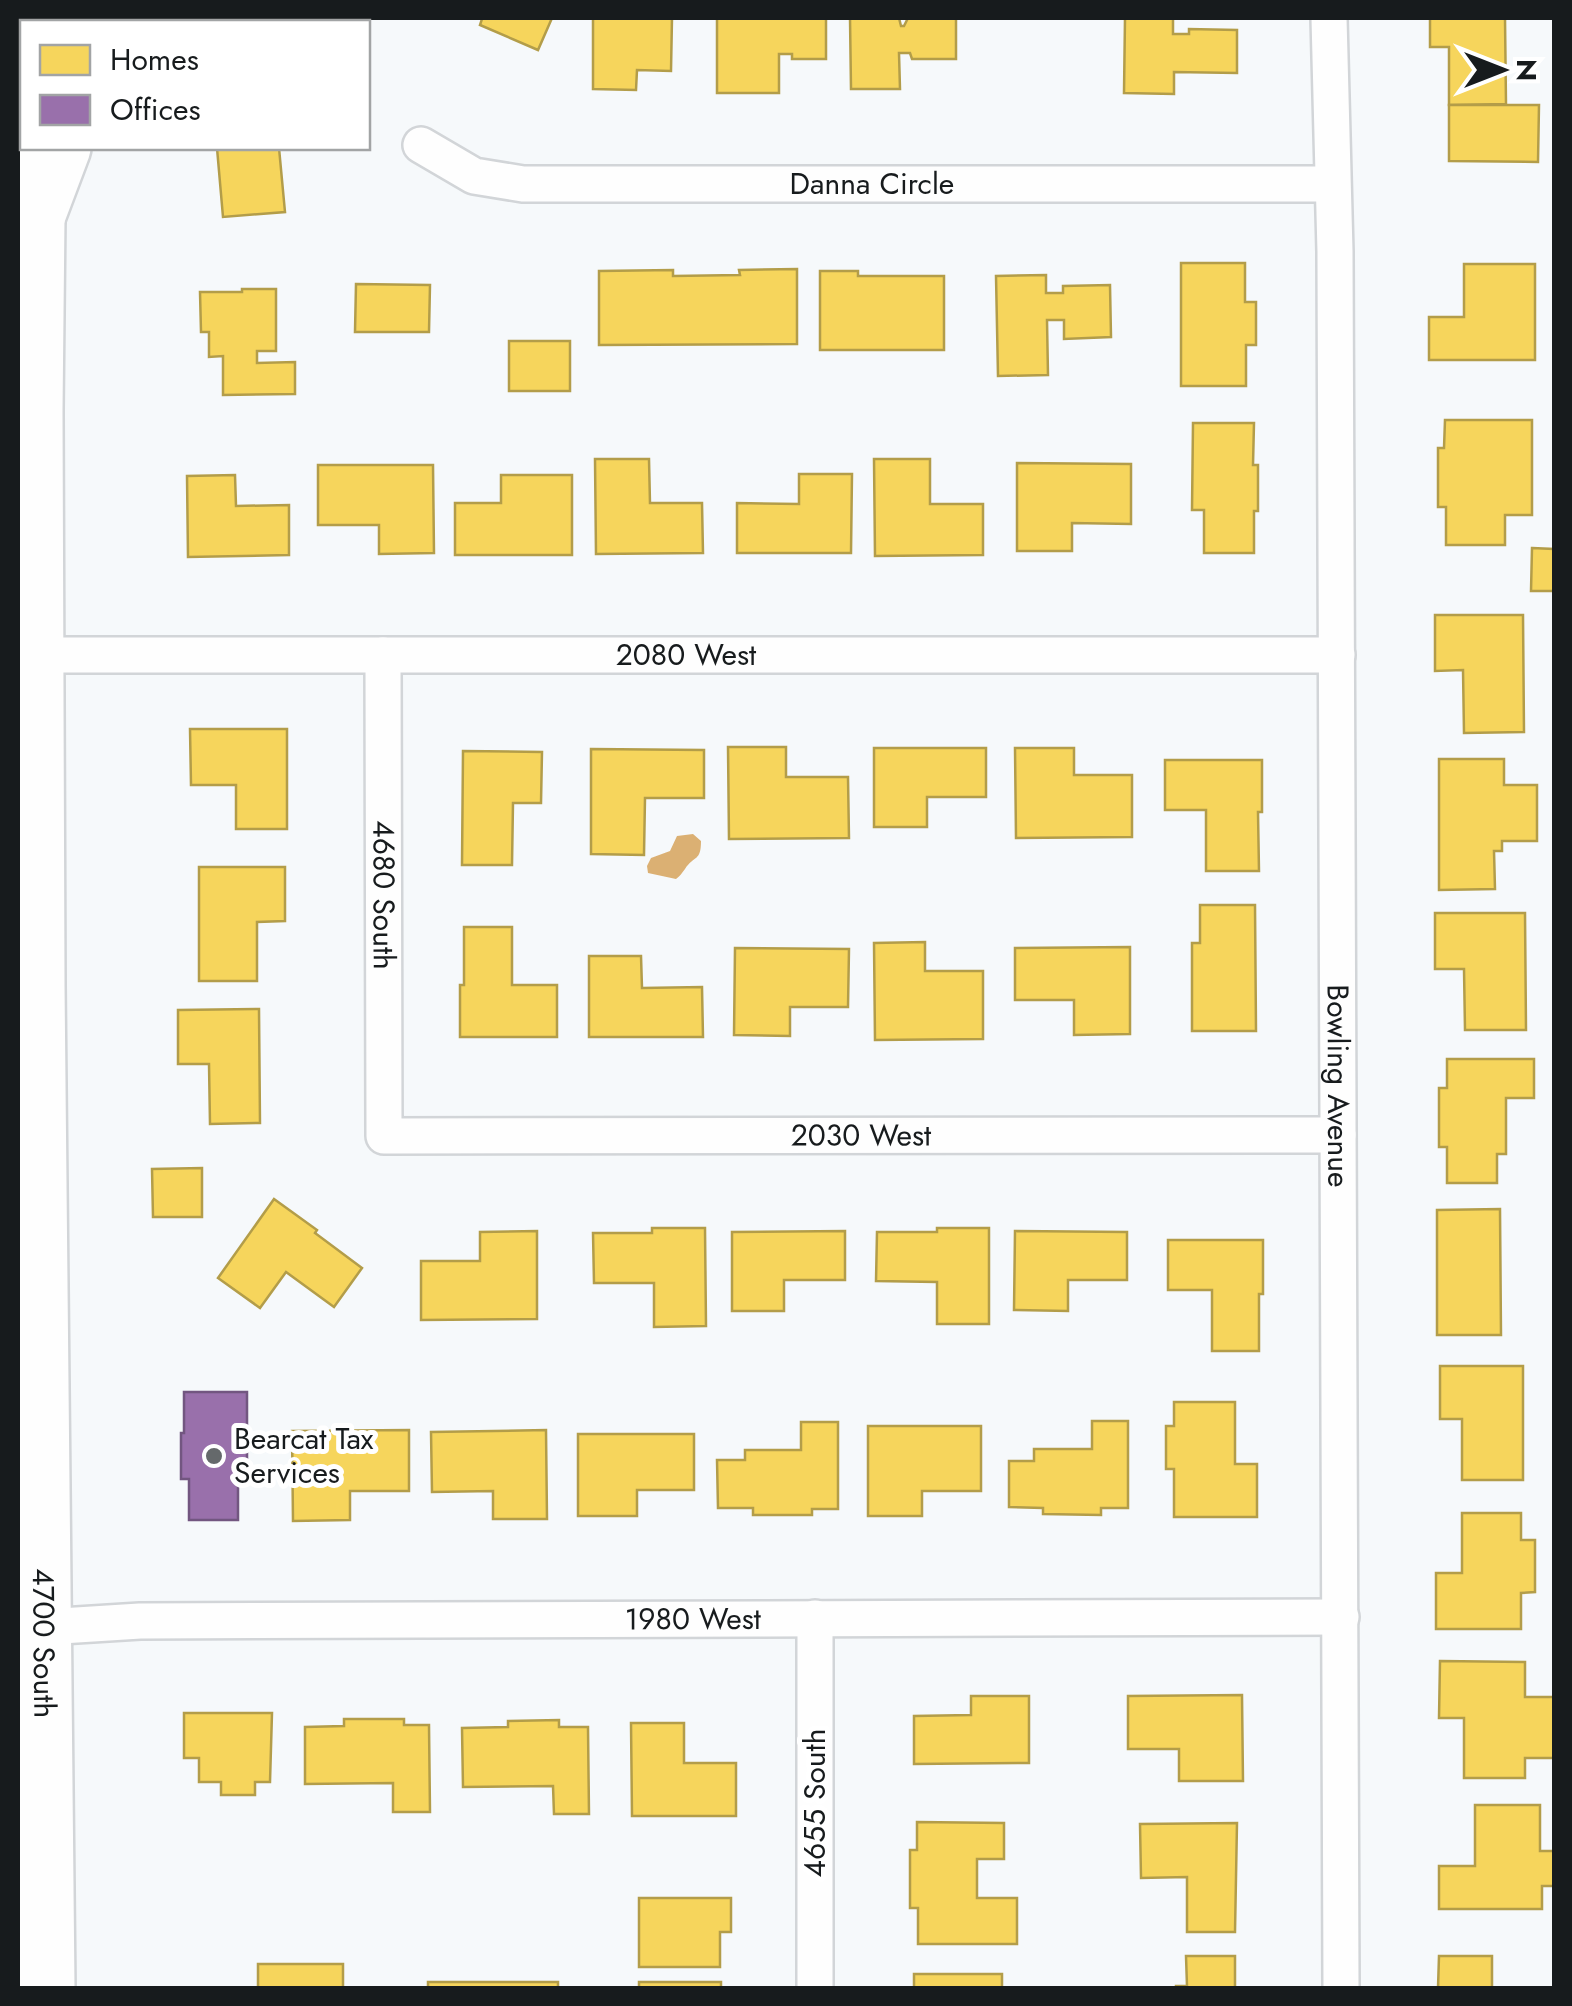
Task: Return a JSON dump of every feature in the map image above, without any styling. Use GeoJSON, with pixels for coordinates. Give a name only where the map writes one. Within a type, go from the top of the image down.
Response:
{"type":"FeatureCollection","features":[{"type":"Feature","properties":{"kind":"main road","name":"4700 South"},"geometry":{"type":"LineString","coordinates":[[38,217],[62,150]]}},
{"type":"Feature","properties":{"kind":"main road","name":"4700 South"},"geometry":{"type":"LineString","coordinates":[[18,154],[38,217],[37,984],[47,1988]]}},
{"type":"Feature","properties":{"kind":"street","name":"Bowling Avenue"},"geometry":{"type":"LineString","coordinates":[[1329,18],[1335,252],[1341,1988]]}},
{"type":"Feature","properties":{"kind":"street","name":"Danna Circle"},"geometry":{"type":"LineString","coordinates":[[421,145],[474,176],[523,184],[1332,184]]}},
{"type":"Feature","properties":{"kind":"street","name":"2080 West"},"geometry":{"type":"LineString","coordinates":[[36,655],[1337,655]]}},
{"type":"Feature","properties":{"kind":"street","name":"4680 South"},"geometry":{"type":"LineString","coordinates":[[383,655],[384,1136]]}},
{"type":"Feature","properties":{"kind":"street","name":"2030 West"},"geometry":{"type":"LineString","coordinates":[[384,1136],[1338,1135]]}},
{"type":"Feature","properties":{"kind":"street","name":"1980 West"},"geometry":{"type":"LineString","coordinates":[[45,1627],[140,1621],[1341,1617]]}},
{"type":"Feature","properties":{"kind":"street","name":"4655 South"},"geometry":{"type":"LineString","coordinates":[[815,1618],[815,1988]]}},
{"type":"Feature","properties":{"kind":"shaded area"},"geometry":{"type":"Polygon","coordinates":[[[693,834],[701,841],[700,852],[676,879],[648,873],[651,858],[670,851],[677,836],[693,834]]]}},
{"type":"Feature","properties":{"kind":"building: Homes"},"geometry":{"type":"Polygon","coordinates":[[[247,18],[311,18],[309,20],[247,18]]]}},
{"type":"Feature","properties":{"kind":"building: Homes"},"geometry":{"type":"Polygon","coordinates":[[[311,18],[352,18],[350,20],[311,18]]]}},
{"type":"Feature","properties":{"kind":"building: Homes"},"geometry":{"type":"Polygon","coordinates":[[[478,18],[552,18],[538,50],[480,25],[482,19],[478,18]]]}},
{"type":"Feature","properties":{"kind":"building: Homes"},"geometry":{"type":"Polygon","coordinates":[[[593,18],[672,18],[671,71],[637,70],[636,90],[593,89],[593,18]]]}},
{"type":"Feature","properties":{"kind":"building: Homes"},"geometry":{"type":"Polygon","coordinates":[[[717,18],[826,18],[826,59],[792,59],[792,54],[779,54],[779,93],[717,93],[717,18]]]}},
{"type":"Feature","properties":{"kind":"building: Homes"},"geometry":{"type":"Polygon","coordinates":[[[850,18],[899,18],[904,26],[908,18],[956,18],[956,59],[912,59],[910,53],[899,53],[900,89],[851,89],[850,18]]]}},
{"type":"Feature","properties":{"kind":"building: Homes"},"geometry":{"type":"Polygon","coordinates":[[[1125,18],[1173,18],[1173,34],[1189,34],[1189,29],[1237,30],[1237,73],[1174,72],[1174,94],[1124,93],[1125,18]]]}},
{"type":"Feature","properties":{"kind":"building: Homes"},"geometry":{"type":"Polygon","coordinates":[[[1430,18],[1505,18],[1506,104],[1449,105],[1449,47],[1430,47],[1430,18]]]}},
{"type":"Feature","properties":{"kind":"building: Homes"},"geometry":{"type":"Polygon","coordinates":[[[1449,105],[1539,105],[1538,162],[1449,161],[1449,105]]]}},
{"type":"Feature","properties":{"kind":"building: Homes"},"geometry":{"type":"Polygon","coordinates":[[[217,150],[279,150],[285,212],[223,217],[217,150]]]}},
{"type":"Feature","properties":{"kind":"building: Homes"},"geometry":{"type":"Polygon","coordinates":[[[1181,263],[1245,263],[1245,302],[1256,302],[1256,345],[1246,345],[1246,386],[1181,386],[1181,263]]]}},
{"type":"Feature","properties":{"kind":"building: Homes"},"geometry":{"type":"Polygon","coordinates":[[[1464,264],[1535,264],[1535,360],[1429,360],[1429,317],[1464,317],[1464,264]]]}},
{"type":"Feature","properties":{"kind":"building: Homes"},"geometry":{"type":"Polygon","coordinates":[[[797,269],[797,344],[599,345],[599,271],[673,270],[673,276],[797,269]]]}},
{"type":"Feature","properties":{"kind":"building: Homes"},"geometry":{"type":"Polygon","coordinates":[[[820,271],[858,271],[858,276],[944,276],[944,350],[820,350],[820,271]]]}},
{"type":"Feature","properties":{"kind":"building: Homes"},"geometry":{"type":"Polygon","coordinates":[[[1046,275],[1046,293],[1063,293],[1063,286],[1110,285],[1111,337],[1064,339],[1064,320],[1047,320],[1048,375],[998,376],[996,276],[1046,275]]]}},
{"type":"Feature","properties":{"kind":"building: Homes"},"geometry":{"type":"Polygon","coordinates":[[[356,284],[430,285],[429,332],[355,332],[356,284]]]}},
{"type":"Feature","properties":{"kind":"building: Homes"},"geometry":{"type":"Polygon","coordinates":[[[276,289],[276,351],[257,351],[257,363],[295,362],[295,394],[223,395],[223,356],[209,357],[209,332],[201,332],[200,292],[276,289]]]}},
{"type":"Feature","properties":{"kind":"building: Homes"},"geometry":{"type":"Polygon","coordinates":[[[509,341],[570,341],[570,391],[509,391],[509,341]]]}},
{"type":"Feature","properties":{"kind":"building: Homes"},"geometry":{"type":"Polygon","coordinates":[[[1445,420],[1532,420],[1532,515],[1505,515],[1505,545],[1446,545],[1446,507],[1438,507],[1438,448],[1444,448],[1445,420]]]}},
{"type":"Feature","properties":{"kind":"building: Homes"},"geometry":{"type":"Polygon","coordinates":[[[1193,423],[1254,423],[1258,511],[1254,511],[1254,553],[1204,553],[1204,510],[1192,510],[1193,423]]]}},
{"type":"Feature","properties":{"kind":"building: Homes"},"geometry":{"type":"Polygon","coordinates":[[[595,459],[649,459],[650,503],[702,503],[703,553],[596,554],[595,459]]]}},
{"type":"Feature","properties":{"kind":"building: Homes"},"geometry":{"type":"Polygon","coordinates":[[[874,459],[930,459],[930,504],[983,504],[983,555],[875,556],[874,459]]]}},
{"type":"Feature","properties":{"kind":"building: Homes"},"geometry":{"type":"Polygon","coordinates":[[[1017,463],[1131,464],[1131,524],[1072,523],[1072,551],[1017,551],[1017,463]]]}},
{"type":"Feature","properties":{"kind":"building: Homes"},"geometry":{"type":"Polygon","coordinates":[[[318,465],[433,465],[434,553],[379,554],[379,525],[318,525],[318,465]]]}},
{"type":"Feature","properties":{"kind":"building: Homes"},"geometry":{"type":"Polygon","coordinates":[[[799,474],[852,474],[851,553],[737,553],[737,503],[799,504],[799,474]]]}},
{"type":"Feature","properties":{"kind":"building: Homes"},"geometry":{"type":"Polygon","coordinates":[[[235,475],[236,506],[289,505],[289,555],[188,557],[187,476],[235,475]]]}},
{"type":"Feature","properties":{"kind":"building: Homes"},"geometry":{"type":"Polygon","coordinates":[[[501,475],[572,475],[572,555],[455,555],[455,503],[501,503],[501,475]]]}},
{"type":"Feature","properties":{"kind":"building: Homes"},"geometry":{"type":"Polygon","coordinates":[[[1532,548],[1554,549],[1554,591],[1531,591],[1532,548]]]}},
{"type":"Feature","properties":{"kind":"building: Homes"},"geometry":{"type":"Polygon","coordinates":[[[1435,615],[1523,615],[1524,732],[1464,733],[1463,670],[1435,671],[1435,615]]]}},
{"type":"Feature","properties":{"kind":"building: Homes"},"geometry":{"type":"Polygon","coordinates":[[[190,729],[287,729],[287,829],[236,829],[236,785],[191,785],[190,729]]]}},
{"type":"Feature","properties":{"kind":"building: Homes"},"geometry":{"type":"Polygon","coordinates":[[[728,747],[786,747],[786,777],[848,777],[849,838],[729,839],[728,747]]]}},
{"type":"Feature","properties":{"kind":"building: Homes"},"geometry":{"type":"Polygon","coordinates":[[[874,748],[986,748],[986,797],[927,797],[927,827],[874,827],[874,748]]]}},
{"type":"Feature","properties":{"kind":"building: Homes"},"geometry":{"type":"Polygon","coordinates":[[[1015,748],[1074,748],[1074,775],[1132,775],[1132,837],[1016,838],[1015,748]]]}},
{"type":"Feature","properties":{"kind":"building: Homes"},"geometry":{"type":"Polygon","coordinates":[[[591,749],[704,750],[704,798],[645,798],[644,855],[591,854],[591,749]]]}},
{"type":"Feature","properties":{"kind":"building: Homes"},"geometry":{"type":"Polygon","coordinates":[[[463,751],[542,752],[541,803],[513,803],[512,865],[462,865],[463,751]]]}},
{"type":"Feature","properties":{"kind":"building: Homes"},"geometry":{"type":"Polygon","coordinates":[[[1439,759],[1504,759],[1504,785],[1537,785],[1537,841],[1502,841],[1502,851],[1494,851],[1495,889],[1439,890],[1439,759]]]}},
{"type":"Feature","properties":{"kind":"building: Homes"},"geometry":{"type":"Polygon","coordinates":[[[1165,760],[1262,760],[1259,871],[1206,871],[1206,810],[1165,810],[1165,760]]]}},
{"type":"Feature","properties":{"kind":"building: Homes"},"geometry":{"type":"Polygon","coordinates":[[[199,867],[285,867],[285,921],[257,922],[257,981],[199,981],[199,867]]]}},
{"type":"Feature","properties":{"kind":"building: Homes"},"geometry":{"type":"Polygon","coordinates":[[[1200,905],[1255,905],[1256,1031],[1192,1031],[1192,943],[1200,943],[1200,905]]]}},
{"type":"Feature","properties":{"kind":"building: Homes"},"geometry":{"type":"Polygon","coordinates":[[[1435,913],[1525,913],[1526,1030],[1465,1030],[1464,969],[1435,969],[1435,913]]]}},
{"type":"Feature","properties":{"kind":"building: Homes"},"geometry":{"type":"Polygon","coordinates":[[[464,927],[512,927],[512,985],[557,985],[557,1037],[460,1037],[464,927]]]}},
{"type":"Feature","properties":{"kind":"building: Homes"},"geometry":{"type":"Polygon","coordinates":[[[925,942],[925,971],[983,971],[983,1039],[875,1040],[874,943],[925,942]]]}},
{"type":"Feature","properties":{"kind":"building: Homes"},"geometry":{"type":"Polygon","coordinates":[[[1130,947],[1130,1034],[1074,1035],[1074,1000],[1015,1000],[1015,948],[1130,947]]]}},
{"type":"Feature","properties":{"kind":"building: Homes"},"geometry":{"type":"Polygon","coordinates":[[[735,948],[849,949],[848,1007],[790,1007],[790,1036],[734,1035],[735,948]]]}},
{"type":"Feature","properties":{"kind":"building: Homes"},"geometry":{"type":"Polygon","coordinates":[[[589,956],[641,956],[642,988],[702,987],[703,1037],[589,1037],[589,956]]]}},
{"type":"Feature","properties":{"kind":"building: Homes"},"geometry":{"type":"Polygon","coordinates":[[[259,1009],[260,1123],[210,1124],[209,1064],[178,1064],[178,1010],[259,1009]]]}},
{"type":"Feature","properties":{"kind":"building: Homes"},"geometry":{"type":"Polygon","coordinates":[[[1447,1059],[1534,1059],[1534,1098],[1506,1098],[1506,1154],[1497,1154],[1497,1183],[1447,1183],[1447,1147],[1439,1147],[1439,1088],[1447,1088],[1447,1059]]]}},
{"type":"Feature","properties":{"kind":"building: Homes"},"geometry":{"type":"Polygon","coordinates":[[[202,1168],[202,1217],[153,1217],[152,1169],[202,1168]]]}},
{"type":"Feature","properties":{"kind":"building: Homes"},"geometry":{"type":"Polygon","coordinates":[[[274,1199],[362,1268],[334,1307],[286,1272],[260,1308],[218,1278],[274,1199]]]}},
{"type":"Feature","properties":{"kind":"building: Homes"},"geometry":{"type":"Polygon","coordinates":[[[1500,1209],[1501,1335],[1437,1335],[1437,1210],[1500,1209]]]}},
{"type":"Feature","properties":{"kind":"building: Homes"},"geometry":{"type":"Polygon","coordinates":[[[652,1228],[705,1228],[706,1326],[654,1327],[654,1283],[594,1283],[593,1233],[652,1233],[652,1228]]]}},
{"type":"Feature","properties":{"kind":"building: Homes"},"geometry":{"type":"Polygon","coordinates":[[[937,1228],[989,1228],[989,1324],[937,1324],[937,1282],[876,1281],[877,1232],[937,1232],[937,1228]]]}},
{"type":"Feature","properties":{"kind":"building: Homes"},"geometry":{"type":"Polygon","coordinates":[[[537,1231],[537,1319],[421,1320],[421,1261],[480,1261],[480,1232],[537,1231]]]}},
{"type":"Feature","properties":{"kind":"building: Homes"},"geometry":{"type":"Polygon","coordinates":[[[845,1231],[845,1280],[784,1280],[784,1311],[732,1311],[732,1232],[845,1231]]]}},
{"type":"Feature","properties":{"kind":"building: Homes"},"geometry":{"type":"Polygon","coordinates":[[[1015,1231],[1127,1232],[1127,1280],[1068,1280],[1068,1311],[1014,1310],[1015,1231]]]}},
{"type":"Feature","properties":{"kind":"building: Homes"},"geometry":{"type":"Polygon","coordinates":[[[1168,1240],[1263,1240],[1259,1351],[1212,1351],[1212,1290],[1168,1290],[1168,1240]]]}},
{"type":"Feature","properties":{"kind":"building: Homes"},"geometry":{"type":"Polygon","coordinates":[[[1440,1366],[1523,1366],[1523,1480],[1462,1480],[1462,1419],[1440,1419],[1440,1366]]]}},
{"type":"Feature","properties":{"kind":"building: Homes"},"geometry":{"type":"Polygon","coordinates":[[[1174,1402],[1235,1402],[1235,1464],[1257,1464],[1257,1517],[1174,1517],[1174,1469],[1166,1469],[1166,1426],[1174,1426],[1174,1402]]]}},
{"type":"Feature","properties":{"kind":"building: Homes"},"geometry":{"type":"Polygon","coordinates":[[[1092,1421],[1128,1421],[1128,1508],[1101,1508],[1101,1515],[1043,1514],[1043,1508],[1009,1507],[1009,1461],[1034,1461],[1034,1449],[1092,1449],[1092,1421]]]}},
{"type":"Feature","properties":{"kind":"building: Homes"},"geometry":{"type":"Polygon","coordinates":[[[801,1422],[838,1422],[838,1509],[812,1509],[812,1515],[753,1515],[753,1508],[718,1508],[717,1460],[745,1460],[745,1450],[801,1450],[801,1422]]]}},
{"type":"Feature","properties":{"kind":"building: Homes"},"geometry":{"type":"Polygon","coordinates":[[[868,1426],[981,1426],[981,1491],[922,1491],[922,1516],[868,1516],[868,1426]]]}},
{"type":"Feature","properties":{"kind":"building: Homes"},"geometry":{"type":"Polygon","coordinates":[[[409,1430],[409,1491],[350,1491],[350,1520],[293,1521],[292,1431],[409,1430]]]}},
{"type":"Feature","properties":{"kind":"building: Homes"},"geometry":{"type":"Polygon","coordinates":[[[546,1430],[547,1519],[493,1519],[493,1491],[432,1492],[431,1432],[546,1430]]]}},
{"type":"Feature","properties":{"kind":"building: Homes"},"geometry":{"type":"Polygon","coordinates":[[[578,1434],[694,1434],[694,1490],[637,1490],[637,1516],[578,1516],[578,1434]]]}},
{"type":"Feature","properties":{"kind":"building: Homes"},"geometry":{"type":"Polygon","coordinates":[[[1462,1513],[1521,1513],[1521,1540],[1535,1540],[1535,1592],[1521,1593],[1521,1629],[1436,1629],[1436,1573],[1462,1573],[1462,1513]]]}},
{"type":"Feature","properties":{"kind":"building: Homes"},"geometry":{"type":"Polygon","coordinates":[[[1440,1661],[1525,1662],[1525,1697],[1554,1697],[1554,1758],[1525,1758],[1525,1778],[1464,1778],[1464,1718],[1439,1718],[1440,1661]]]}},
{"type":"Feature","properties":{"kind":"building: Homes"},"geometry":{"type":"Polygon","coordinates":[[[1242,1695],[1243,1781],[1179,1781],[1179,1749],[1128,1749],[1128,1696],[1242,1695]]]}},
{"type":"Feature","properties":{"kind":"building: Homes"},"geometry":{"type":"Polygon","coordinates":[[[971,1696],[1029,1696],[1029,1763],[914,1764],[914,1716],[971,1715],[971,1696]]]}},
{"type":"Feature","properties":{"kind":"building: Homes"},"geometry":{"type":"Polygon","coordinates":[[[184,1713],[272,1713],[270,1782],[255,1782],[255,1795],[221,1795],[221,1782],[199,1782],[199,1758],[184,1758],[184,1713]]]}},
{"type":"Feature","properties":{"kind":"building: Homes"},"geometry":{"type":"Polygon","coordinates":[[[344,1719],[404,1719],[404,1725],[429,1725],[430,1812],[393,1812],[393,1783],[305,1784],[305,1727],[344,1726],[344,1719]]]}},
{"type":"Feature","properties":{"kind":"building: Homes"},"geometry":{"type":"Polygon","coordinates":[[[559,1720],[559,1727],[588,1727],[589,1814],[554,1814],[553,1786],[463,1787],[462,1728],[508,1727],[508,1721],[559,1720]]]}},
{"type":"Feature","properties":{"kind":"building: Homes"},"geometry":{"type":"Polygon","coordinates":[[[631,1723],[684,1723],[684,1763],[736,1763],[736,1816],[632,1816],[631,1723]]]}},
{"type":"Feature","properties":{"kind":"building: Homes"},"geometry":{"type":"Polygon","coordinates":[[[1475,1805],[1540,1805],[1540,1851],[1554,1851],[1554,1886],[1542,1886],[1542,1909],[1439,1909],[1439,1866],[1475,1866],[1475,1805]]]}},
{"type":"Feature","properties":{"kind":"building: Homes"},"geometry":{"type":"Polygon","coordinates":[[[917,1822],[1004,1823],[1004,1859],[977,1859],[977,1898],[1017,1898],[1017,1944],[918,1944],[918,1908],[910,1908],[910,1850],[917,1850],[917,1822]]]}},
{"type":"Feature","properties":{"kind":"building: Homes"},"geometry":{"type":"Polygon","coordinates":[[[1237,1823],[1235,1932],[1187,1932],[1187,1877],[1141,1878],[1140,1824],[1237,1823]]]}},
{"type":"Feature","properties":{"kind":"building: Homes"},"geometry":{"type":"Polygon","coordinates":[[[639,1898],[731,1898],[731,1932],[720,1932],[720,1967],[639,1967],[639,1898]]]}},
{"type":"Feature","properties":{"kind":"building: Homes"},"geometry":{"type":"Polygon","coordinates":[[[1186,1956],[1235,1956],[1235,1988],[1176,1988],[1187,1986],[1186,1956]]]}},
{"type":"Feature","properties":{"kind":"building: Homes"},"geometry":{"type":"Polygon","coordinates":[[[1439,1956],[1492,1956],[1492,1988],[1438,1988],[1439,1956]]]}},
{"type":"Feature","properties":{"kind":"building: Homes"},"geometry":{"type":"Polygon","coordinates":[[[258,1964],[343,1964],[343,1988],[258,1988],[258,1964]]]}},
{"type":"Feature","properties":{"kind":"building: Homes"},"geometry":{"type":"Polygon","coordinates":[[[914,1974],[1002,1974],[1002,1988],[914,1988],[914,1974]]]}},
{"type":"Feature","properties":{"kind":"building: Homes"},"geometry":{"type":"Polygon","coordinates":[[[428,1982],[558,1982],[558,1988],[428,1988],[428,1982]]]}},
{"type":"Feature","properties":{"kind":"building: Homes"},"geometry":{"type":"Polygon","coordinates":[[[639,1982],[721,1982],[721,1988],[639,1988],[639,1982]]]}},
{"type":"Feature","properties":{"kind":"building: Offices","name":"Bearcat Tax Services"},"geometry":{"type":"Polygon","coordinates":[[[184,1392],[247,1392],[247,1479],[238,1479],[238,1520],[189,1520],[189,1479],[181,1479],[184,1392]]]}},
{"type":"Feature","properties":{"kind":"place","name":"Bearcat Tax Services"},"geometry":{"type":"Point","coordinates":[214,1456]}}]}
